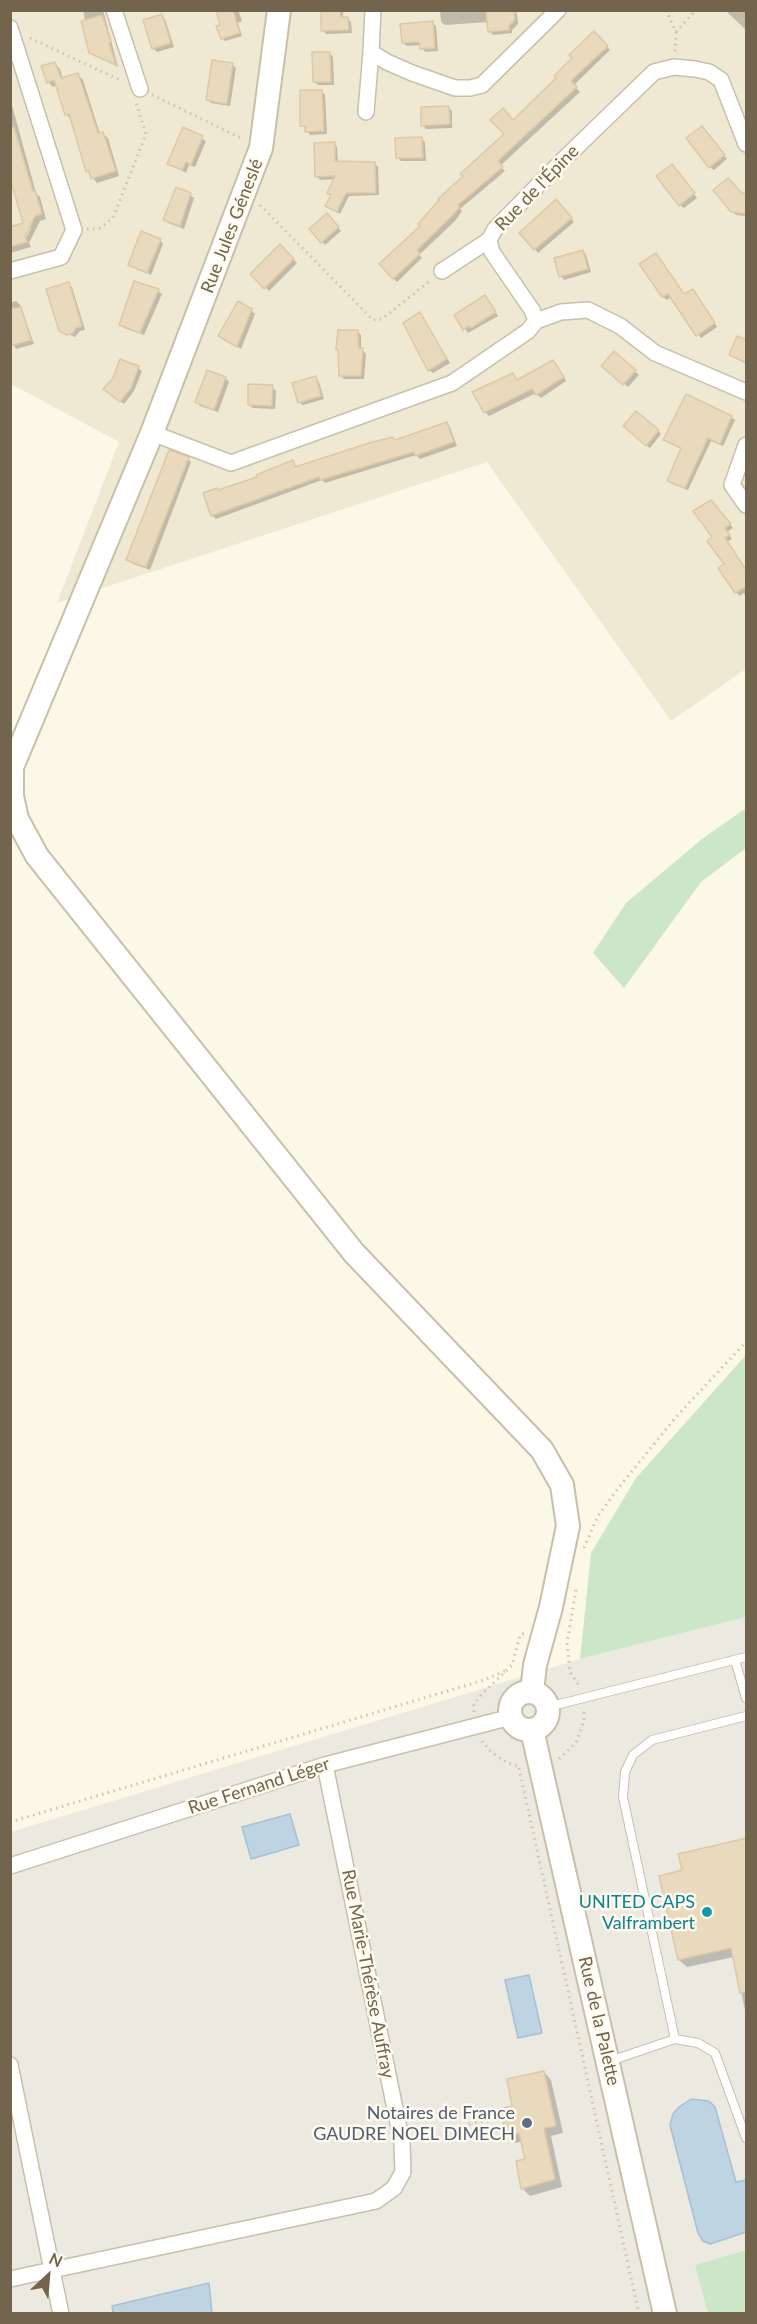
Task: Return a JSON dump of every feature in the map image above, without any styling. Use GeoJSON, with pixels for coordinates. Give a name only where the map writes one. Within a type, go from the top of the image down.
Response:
{"type":"FeatureCollection","features":[{"type":"Feature","properties":{"kind":"street"},"geometry":{"type":"LineString","coordinates":[[114,10],[136,92]]}},
{"type":"Feature","properties":{"kind":"street","name":"Rue Jules Géneslé"},"geometry":{"type":"LineString","coordinates":[[279,10],[261,148],[152,433],[12,767],[12,796],[17,819],[37,856],[354,1253],[542,1450],[562,1485],[568,1526],[551,1607],[535,1665],[532,1691]]}},
{"type":"Feature","properties":{"kind":"street"},"geometry":{"type":"LineString","coordinates":[[366,112],[373,10]]}},
{"type":"Feature","properties":{"kind":"street"},"geometry":{"type":"LineString","coordinates":[[371,52],[412,73],[455,88],[470,88],[482,85],[549,14]]}},
{"type":"Feature","properties":{"kind":"street"},"geometry":{"type":"LineString","coordinates":[[10,28],[74,230],[61,257],[10,272]]}},
{"type":"Feature","properties":{"kind":"street","name":"Rue de l'Épine"},"geometry":{"type":"LineString","coordinates":[[536,321],[532,310],[492,252],[489,240],[495,229],[643,81],[654,72],[674,67],[709,72],[721,80],[747,144]]}},
{"type":"Feature","properties":{"kind":"street"},"geometry":{"type":"LineString","coordinates":[[442,271],[489,240]]}},
{"type":"Feature","properties":{"kind":"street"},"geometry":{"type":"LineString","coordinates":[[152,433],[231,463],[452,383],[528,331],[536,321],[561,312],[588,310],[620,326],[655,353],[747,393]]}},
{"type":"Feature","properties":{"kind":"street"},"geometry":{"type":"LineString","coordinates":[[747,445],[732,485],[747,505]]}},
{"type":"Feature","properties":{"kind":"street"},"geometry":{"type":"LineString","coordinates":[[532,1691],[543,1697],[548,1707],[543,1724],[532,1730],[520,1727],[511,1717],[510,1711],[514,1698],[525,1692],[532,1691]]}},
{"type":"Feature","properties":{"kind":"street","name":"Rue Fernand Léger"},"geometry":{"type":"LineString","coordinates":[[10,1866],[325,1765],[511,1717]]}},
{"type":"Feature","properties":{"kind":"street","name":"Rue de la Palette"},"geometry":{"type":"LineString","coordinates":[[532,1730],[665,2313]]}},
{"type":"Feature","properties":{"kind":"street","name":"Rue Marie-Thérèse Auffray"},"geometry":{"type":"LineString","coordinates":[[52,2271],[376,2201],[394,2188],[403,2172],[402,2140],[325,1765]]}},
{"type":"Feature","properties":{"kind":"street"},"geometry":{"type":"LineString","coordinates":[[10,2065],[61,2313]]}},
{"type":"Feature","properties":{"kind":"street"},"geometry":{"type":"LineString","coordinates":[[10,2279],[52,2271]]}},
{"type":"Feature","properties":{"kind":"lane"},"geometry":{"type":"LineString","coordinates":[[548,1707],[747,1657]]}},
{"type":"Feature","properties":{"kind":"lane"},"geometry":{"type":"LineString","coordinates":[[735,1660],[747,1698]]}},
{"type":"Feature","properties":{"kind":"lane"},"geometry":{"type":"LineString","coordinates":[[675,2038],[624,1797],[625,1772],[633,1755],[652,1740],[747,1716]]}},
{"type":"Feature","properties":{"kind":"lane"},"geometry":{"type":"LineString","coordinates":[[608,2061],[675,2038],[698,2043],[715,2053],[747,2138]]}},
{"type":"Feature","properties":{"kind":"path"},"geometry":{"type":"LineString","coordinates":[[666,10],[676,32],[674,67]]}},
{"type":"Feature","properties":{"kind":"path"},"geometry":{"type":"LineString","coordinates":[[676,32],[696,10]]}},
{"type":"Feature","properties":{"kind":"path"},"geometry":{"type":"LineString","coordinates":[[74,230],[100,228],[113,218],[146,134],[136,92]]}},
{"type":"Feature","properties":{"kind":"path"},"geometry":{"type":"LineString","coordinates":[[246,191],[373,320],[382,319],[442,271]]}},
{"type":"Feature","properties":{"kind":"path"},"geometry":{"type":"LineString","coordinates":[[581,1557],[598,1516],[616,1491],[676,1417],[747,1342]]}},
{"type":"Feature","properties":{"kind":"path"},"geometry":{"type":"LineString","coordinates":[[542,1770],[561,1757],[576,1742],[584,1721],[583,1699],[580,1687],[570,1672],[567,1643],[577,1580]]}},
{"type":"Feature","properties":{"kind":"path"},"geometry":{"type":"LineString","coordinates":[[10,1822],[484,1680],[507,1671]]}},
{"type":"Feature","properties":{"kind":"path"},"geometry":{"type":"LineString","coordinates":[[518,1767],[639,2313]]}},
{"type":"Feature","properties":{"kind":"path"},"geometry":{"type":"LineString","coordinates":[[469,2124],[502,2117]]}},
{"type":"Feature","properties":{"kind":"shaded area"},"geometry":{"type":"Polygon","coordinates":[[[10,11],[746,11],[746,669],[671,721],[487,462],[57,603],[119,442],[11,384],[10,11]]]}},
{"type":"Feature","properties":{"kind":"shaded area"},"geometry":{"type":"Polygon","coordinates":[[[746,1617],[746,2250],[695,2265],[709,2313],[11,2314],[11,1832],[580,1659],[746,1617]]]}},
{"type":"Feature","properties":{"kind":"green space"},"geometry":{"type":"Polygon","coordinates":[[[746,808],[746,848],[701,882],[624,988],[593,953],[626,903],[702,839],[746,808]]]}},
{"type":"Feature","properties":{"kind":"green space"},"geometry":{"type":"Polygon","coordinates":[[[746,1355],[746,1617],[580,1659],[591,1553],[636,1478],[746,1355]]]}},
{"type":"Feature","properties":{"kind":"green space"},"geometry":{"type":"Polygon","coordinates":[[[746,2250],[746,2313],[708,2313],[695,2265],[746,2250]]]}},
{"type":"Feature","properties":{"kind":"water"},"geometry":{"type":"Polygon","coordinates":[[[290,1814],[299,1845],[251,1859],[242,1827],[290,1814]]]}},
{"type":"Feature","properties":{"kind":"water"},"geometry":{"type":"Polygon","coordinates":[[[529,1975],[542,2033],[518,2038],[505,1980],[529,1975]]]}},
{"type":"Feature","properties":{"kind":"water"},"geometry":{"type":"Polygon","coordinates":[[[691,2099],[709,2101],[715,2107],[736,2182],[746,2180],[746,2232],[710,2244],[703,2241],[698,2233],[670,2125],[673,2114],[691,2099]]]}},
{"type":"Feature","properties":{"kind":"water"},"geometry":{"type":"Polygon","coordinates":[[[209,2283],[212,2313],[113,2313],[112,2306],[209,2283]]]}},
{"type":"Feature","properties":{"kind":"building"},"geometry":{"type":"Polygon","coordinates":[[[216,10],[233,10],[240,33],[221,39],[216,26],[220,25],[216,10]]]}},
{"type":"Feature","properties":{"kind":"building"},"geometry":{"type":"Polygon","coordinates":[[[321,10],[340,10],[341,17],[348,17],[349,30],[321,31],[321,10]]]}},
{"type":"Feature","properties":{"kind":"building"},"geometry":{"type":"Polygon","coordinates":[[[486,10],[514,10],[515,20],[509,26],[509,30],[488,32],[486,10]]]}},
{"type":"Feature","properties":{"kind":"building"},"geometry":{"type":"Polygon","coordinates":[[[162,14],[171,43],[152,49],[143,20],[162,14]]]}},
{"type":"Feature","properties":{"kind":"building"},"geometry":{"type":"Polygon","coordinates":[[[102,15],[116,65],[89,53],[81,21],[102,15]]]}},
{"type":"Feature","properties":{"kind":"building"},"geometry":{"type":"Polygon","coordinates":[[[433,21],[435,48],[420,49],[419,42],[402,43],[400,24],[433,21]]]}},
{"type":"Feature","properties":{"kind":"building"},"geometry":{"type":"Polygon","coordinates":[[[594,31],[608,46],[571,81],[577,87],[498,161],[503,167],[458,205],[460,207],[451,217],[417,250],[420,254],[393,279],[379,264],[420,226],[418,224],[438,199],[463,176],[460,174],[504,134],[490,120],[503,108],[513,120],[556,78],[554,76],[572,58],[569,55],[594,31]]]}},
{"type":"Feature","properties":{"kind":"building"},"geometry":{"type":"Polygon","coordinates":[[[312,52],[330,52],[331,82],[313,82],[312,52]]]}},
{"type":"Feature","properties":{"kind":"building"},"geometry":{"type":"Polygon","coordinates":[[[212,60],[233,63],[227,104],[206,100],[212,60]]]}},
{"type":"Feature","properties":{"kind":"building"},"geometry":{"type":"Polygon","coordinates":[[[55,62],[61,78],[78,73],[98,133],[103,132],[116,171],[91,179],[89,171],[86,172],[69,114],[65,115],[54,80],[47,83],[41,66],[55,62]]]}},
{"type":"Feature","properties":{"kind":"building"},"geometry":{"type":"Polygon","coordinates":[[[300,90],[322,90],[324,131],[305,132],[305,126],[300,126],[300,90]]]}},
{"type":"Feature","properties":{"kind":"building"},"geometry":{"type":"Polygon","coordinates":[[[449,106],[450,124],[421,126],[421,107],[449,106]]]}},
{"type":"Feature","properties":{"kind":"building"},"geometry":{"type":"Polygon","coordinates":[[[702,126],[725,155],[709,168],[686,138],[702,126]]]}},
{"type":"Feature","properties":{"kind":"building"},"geometry":{"type":"Polygon","coordinates":[[[10,127],[14,127],[42,214],[35,216],[25,237],[27,242],[10,247],[10,227],[23,223],[10,178],[10,127]]]}},
{"type":"Feature","properties":{"kind":"building"},"geometry":{"type":"Polygon","coordinates":[[[183,127],[203,136],[191,165],[186,162],[182,170],[167,164],[183,127]]]}},
{"type":"Feature","properties":{"kind":"building"},"geometry":{"type":"Polygon","coordinates":[[[422,137],[423,158],[396,158],[395,138],[422,137]]]}},
{"type":"Feature","properties":{"kind":"building"},"geometry":{"type":"Polygon","coordinates":[[[335,142],[335,161],[375,162],[376,193],[346,193],[337,212],[325,206],[331,195],[327,193],[335,176],[315,177],[314,143],[335,142]]]}},
{"type":"Feature","properties":{"kind":"building"},"geometry":{"type":"Polygon","coordinates":[[[672,164],[695,193],[679,206],[656,176],[672,164]]]}},
{"type":"Feature","properties":{"kind":"building"},"geometry":{"type":"Polygon","coordinates":[[[728,178],[742,193],[747,194],[747,214],[731,212],[713,190],[728,178]]]}},
{"type":"Feature","properties":{"kind":"building"},"geometry":{"type":"Polygon","coordinates":[[[176,187],[191,193],[180,226],[163,220],[176,187]]]}},
{"type":"Feature","properties":{"kind":"building"},"geometry":{"type":"Polygon","coordinates":[[[556,199],[572,218],[534,250],[519,233],[556,199]]]}},
{"type":"Feature","properties":{"kind":"building"},"geometry":{"type":"Polygon","coordinates":[[[327,213],[339,227],[321,243],[309,229],[327,213]]]}},
{"type":"Feature","properties":{"kind":"building"},"geometry":{"type":"Polygon","coordinates":[[[141,231],[161,239],[147,273],[128,265],[141,231]]]}},
{"type":"Feature","properties":{"kind":"building"},"geometry":{"type":"Polygon","coordinates":[[[280,244],[294,259],[264,289],[250,274],[280,244]]]}},
{"type":"Feature","properties":{"kind":"building"},"geometry":{"type":"Polygon","coordinates":[[[583,250],[588,269],[559,277],[554,258],[583,250]]]}},
{"type":"Feature","properties":{"kind":"building"},"geometry":{"type":"Polygon","coordinates":[[[656,253],[684,294],[693,289],[715,323],[696,336],[668,294],[662,297],[639,264],[656,253]]]}},
{"type":"Feature","properties":{"kind":"building"},"geometry":{"type":"Polygon","coordinates":[[[134,281],[159,289],[140,333],[119,325],[134,281]]]}},
{"type":"Feature","properties":{"kind":"building"},"geometry":{"type":"Polygon","coordinates":[[[69,282],[82,326],[67,335],[59,331],[46,289],[69,282]]]}},
{"type":"Feature","properties":{"kind":"building"},"geometry":{"type":"Polygon","coordinates":[[[485,295],[496,312],[471,328],[469,326],[463,330],[454,315],[485,295]]]}},
{"type":"Feature","properties":{"kind":"building"},"geometry":{"type":"Polygon","coordinates":[[[238,301],[252,309],[237,347],[218,336],[238,301]]]}},
{"type":"Feature","properties":{"kind":"building"},"geometry":{"type":"Polygon","coordinates":[[[21,307],[31,340],[10,346],[10,309],[21,307]]]}},
{"type":"Feature","properties":{"kind":"building"},"geometry":{"type":"Polygon","coordinates":[[[420,312],[447,359],[428,371],[403,323],[420,312]]]}},
{"type":"Feature","properties":{"kind":"building"},"geometry":{"type":"Polygon","coordinates":[[[338,330],[358,330],[359,348],[363,348],[361,376],[339,376],[338,350],[336,349],[338,330]]]}},
{"type":"Feature","properties":{"kind":"building"},"geometry":{"type":"Polygon","coordinates":[[[737,336],[747,340],[747,363],[729,355],[737,336]]]}},
{"type":"Feature","properties":{"kind":"building"},"geometry":{"type":"Polygon","coordinates":[[[614,351],[636,370],[623,385],[601,366],[614,351]]]}},
{"type":"Feature","properties":{"kind":"building"},"geometry":{"type":"Polygon","coordinates":[[[120,359],[139,366],[131,388],[120,402],[103,389],[113,378],[120,359]]]}},
{"type":"Feature","properties":{"kind":"building"},"geometry":{"type":"Polygon","coordinates":[[[553,360],[564,377],[536,395],[532,389],[484,413],[472,392],[513,373],[517,380],[553,360]]]}},
{"type":"Feature","properties":{"kind":"building"},"geometry":{"type":"Polygon","coordinates":[[[207,370],[226,377],[214,410],[195,402],[207,370]]]}},
{"type":"Feature","properties":{"kind":"building"},"geometry":{"type":"Polygon","coordinates":[[[316,376],[321,396],[298,403],[292,383],[316,376]]]}},
{"type":"Feature","properties":{"kind":"building"},"geometry":{"type":"Polygon","coordinates":[[[248,384],[273,385],[272,406],[248,405],[248,384]]]}},
{"type":"Feature","properties":{"kind":"building"},"geometry":{"type":"Polygon","coordinates":[[[686,394],[732,416],[720,444],[708,438],[685,488],[667,481],[681,448],[663,440],[686,394]]]}},
{"type":"Feature","properties":{"kind":"building"},"geometry":{"type":"Polygon","coordinates":[[[636,411],[659,430],[646,446],[623,426],[636,411]]]}},
{"type":"Feature","properties":{"kind":"building"},"geometry":{"type":"Polygon","coordinates":[[[447,422],[454,442],[415,456],[414,452],[320,480],[319,477],[211,516],[203,493],[257,477],[256,475],[293,460],[295,467],[369,443],[393,437],[395,440],[447,422]]]}},
{"type":"Feature","properties":{"kind":"building"},"geometry":{"type":"Polygon","coordinates":[[[169,450],[189,457],[146,567],[126,560],[169,450]]]}},
{"type":"Feature","properties":{"kind":"building"},"geometry":{"type":"Polygon","coordinates":[[[711,500],[731,524],[725,528],[730,535],[725,538],[747,571],[747,586],[735,593],[718,568],[724,564],[707,541],[712,537],[693,511],[711,500]]]}},
{"type":"Feature","properties":{"kind":"building","name":"UNITED CAPS Valframbert"},"geometry":{"type":"Polygon","coordinates":[[[747,1838],[747,1992],[740,1993],[731,1948],[678,1960],[659,1876],[682,1870],[678,1854],[747,1838]]]}},
{"type":"Feature","properties":{"kind":"building"},"geometry":{"type":"Polygon","coordinates":[[[544,2071],[556,2126],[544,2128],[555,2179],[521,2189],[516,2161],[525,2159],[519,2133],[506,2136],[500,2109],[512,2106],[507,2079],[544,2071]]]}},
{"type":"Feature","properties":{"kind":"place","name":"UNITED CAPS Valframbert"},"geometry":{"type":"Point","coordinates":[707,1912]}},
{"type":"Feature","properties":{"kind":"place","name":"Notaires de France GAUDRE NOEL DIMECH"},"geometry":{"type":"Point","coordinates":[527,2123]}}]}
